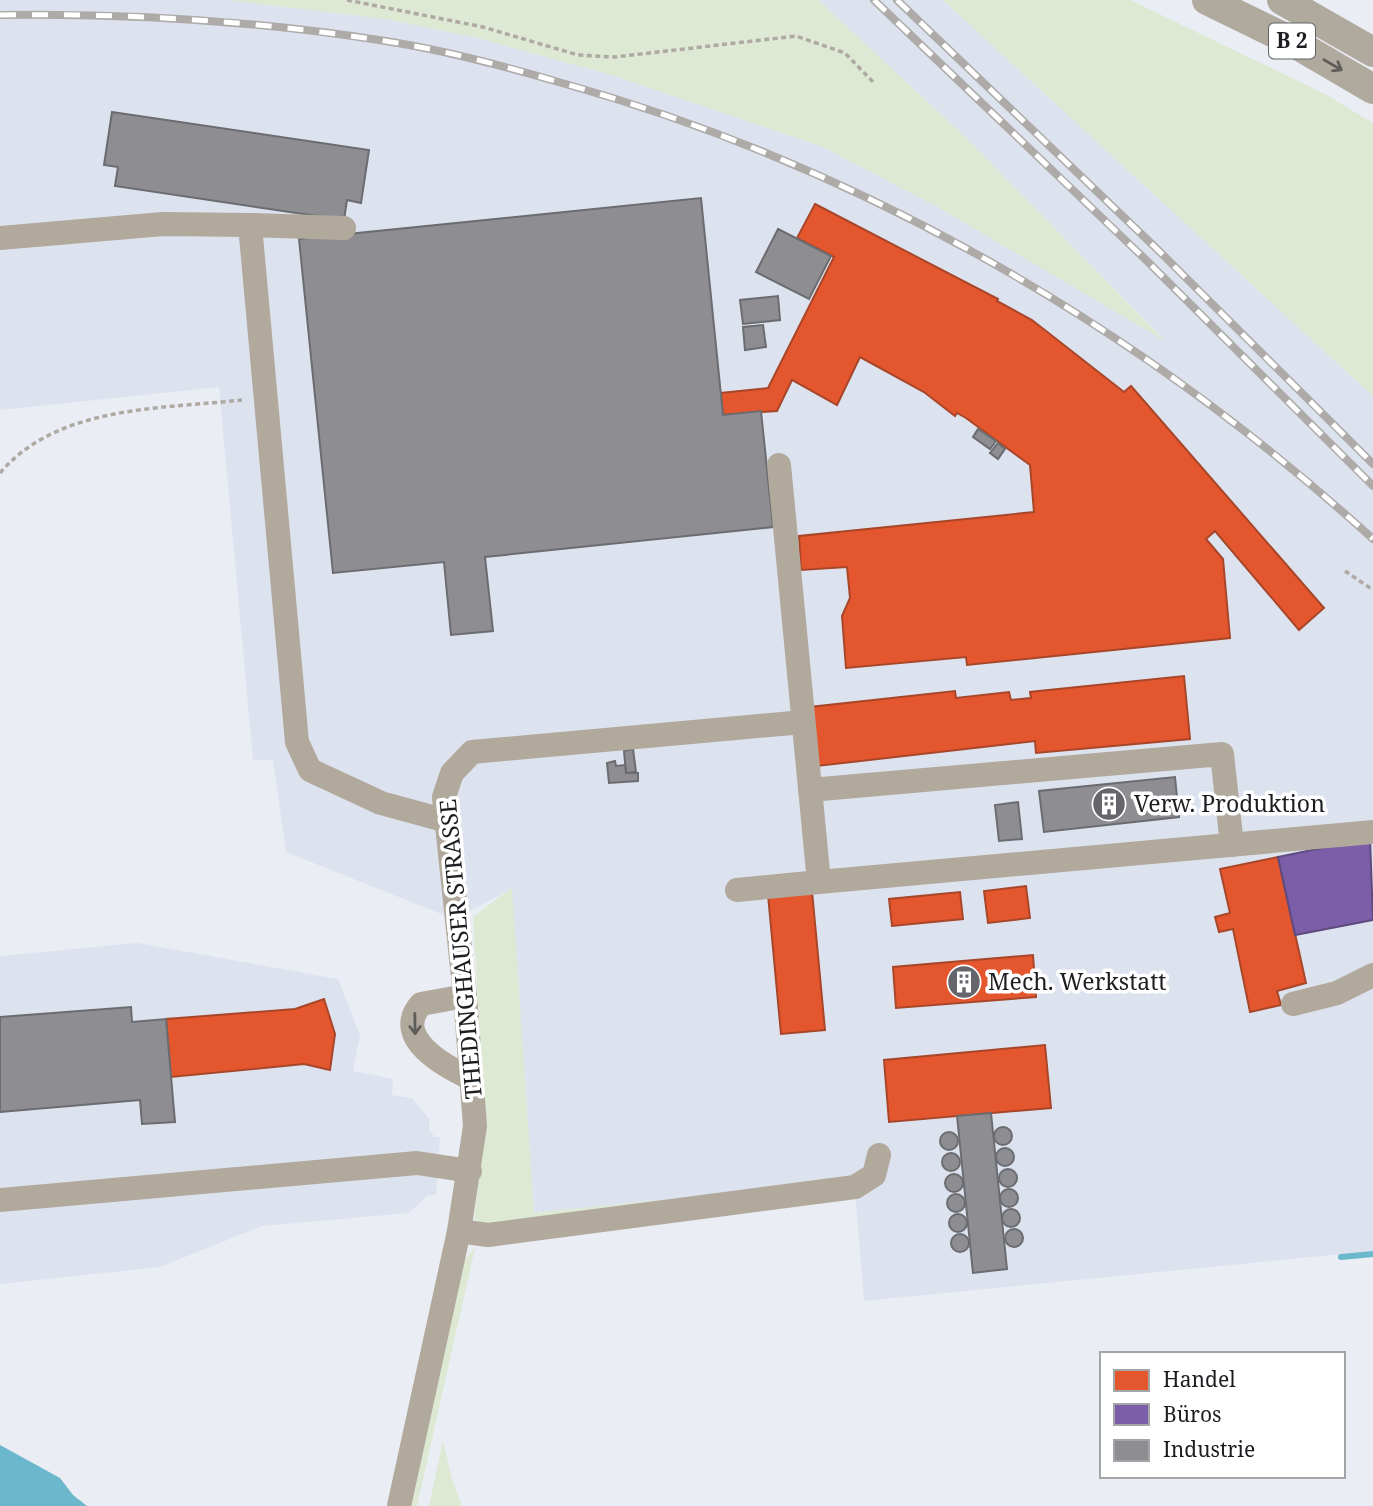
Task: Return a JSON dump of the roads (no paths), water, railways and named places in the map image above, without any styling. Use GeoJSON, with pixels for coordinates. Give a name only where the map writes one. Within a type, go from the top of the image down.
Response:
{"type":"FeatureCollection","features":[{"type":"Feature","properties":{"kind":"main road","name":"B 2"},"geometry":{"type":"LineString","coordinates":[[1207,0],[1291,41],[1373,89]]}},
{"type":"Feature","properties":{"kind":"main road","name":"B 2"},"geometry":{"type":"LineString","coordinates":[[1282,0],[1373,52]]}},
{"type":"Feature","properties":{"kind":"lane"},"geometry":{"type":"LineString","coordinates":[[0,238],[163,224],[344,228]]}},
{"type":"Feature","properties":{"kind":"lane"},"geometry":{"type":"LineString","coordinates":[[250,225],[263,398],[297,742],[310,770],[319,775],[381,803],[447,821]]}},
{"type":"Feature","properties":{"kind":"lane"},"geometry":{"type":"LineString","coordinates":[[779,465],[819,882]]}},
{"type":"Feature","properties":{"kind":"lane","name":"THEDINGHAUSER STRASSE"},"geometry":{"type":"LineString","coordinates":[[399,1506],[459,1231],[475,1126],[466,996],[444,797],[452,773],[472,752],[633,735],[803,722]]}},
{"type":"Feature","properties":{"kind":"lane"},"geometry":{"type":"LineString","coordinates":[[810,790],[1222,754],[1232,845]]}},
{"type":"Feature","properties":{"kind":"lane"},"geometry":{"type":"LineString","coordinates":[[737,890],[1373,832]]}},
{"type":"Feature","properties":{"kind":"lane"},"geometry":{"type":"LineString","coordinates":[[1293,1004],[1337,993],[1373,975]]}},
{"type":"Feature","properties":{"kind":"lane"},"geometry":{"type":"LineString","coordinates":[[466,996],[421,1004],[412,1018],[412,1028],[432,1058],[472,1079]]}},
{"type":"Feature","properties":{"kind":"lane"},"geometry":{"type":"LineString","coordinates":[[459,1231],[488,1235],[855,1187],[874,1175],[879,1155]]}},
{"type":"Feature","properties":{"kind":"lane"},"geometry":{"type":"LineString","coordinates":[[0,1200],[418,1163],[470,1171]]}},
{"type":"Feature","properties":{"kind":"water"},"geometry":{"type":"Polygon","coordinates":[[[0,1445],[60,1478],[73,1495],[87,1506],[0,1506],[0,1445]]]}},
{"type":"Feature","properties":{"kind":"waterway"},"geometry":{"type":"LineString","coordinates":[[1341,1257],[1373,1254]]}},
{"type":"Feature","properties":{"kind":"railway"},"geometry":{"type":"LineString","coordinates":[[874,0],[1145,259],[1373,486]]}},
{"type":"Feature","properties":{"kind":"railway"},"geometry":{"type":"LineString","coordinates":[[897,0],[1157,249],[1373,464]]}},
{"type":"Feature","properties":{"kind":"railway"},"geometry":{"type":"LineString","coordinates":[[0,15],[97,15],[241,23],[385,41],[496,65],[674,118],[783,160],[890,209],[994,264],[1094,325],[1191,391],[1284,463],[1373,539]]}},
{"type":"Feature","properties":{"kind":"place","name":"Verw. Produktion"},"geometry":{"type":"Point","coordinates":[1109,804]}},
{"type":"Feature","properties":{"kind":"place","name":"Mech. Werkstatt"},"geometry":{"type":"Point","coordinates":[964,982]}}]}
